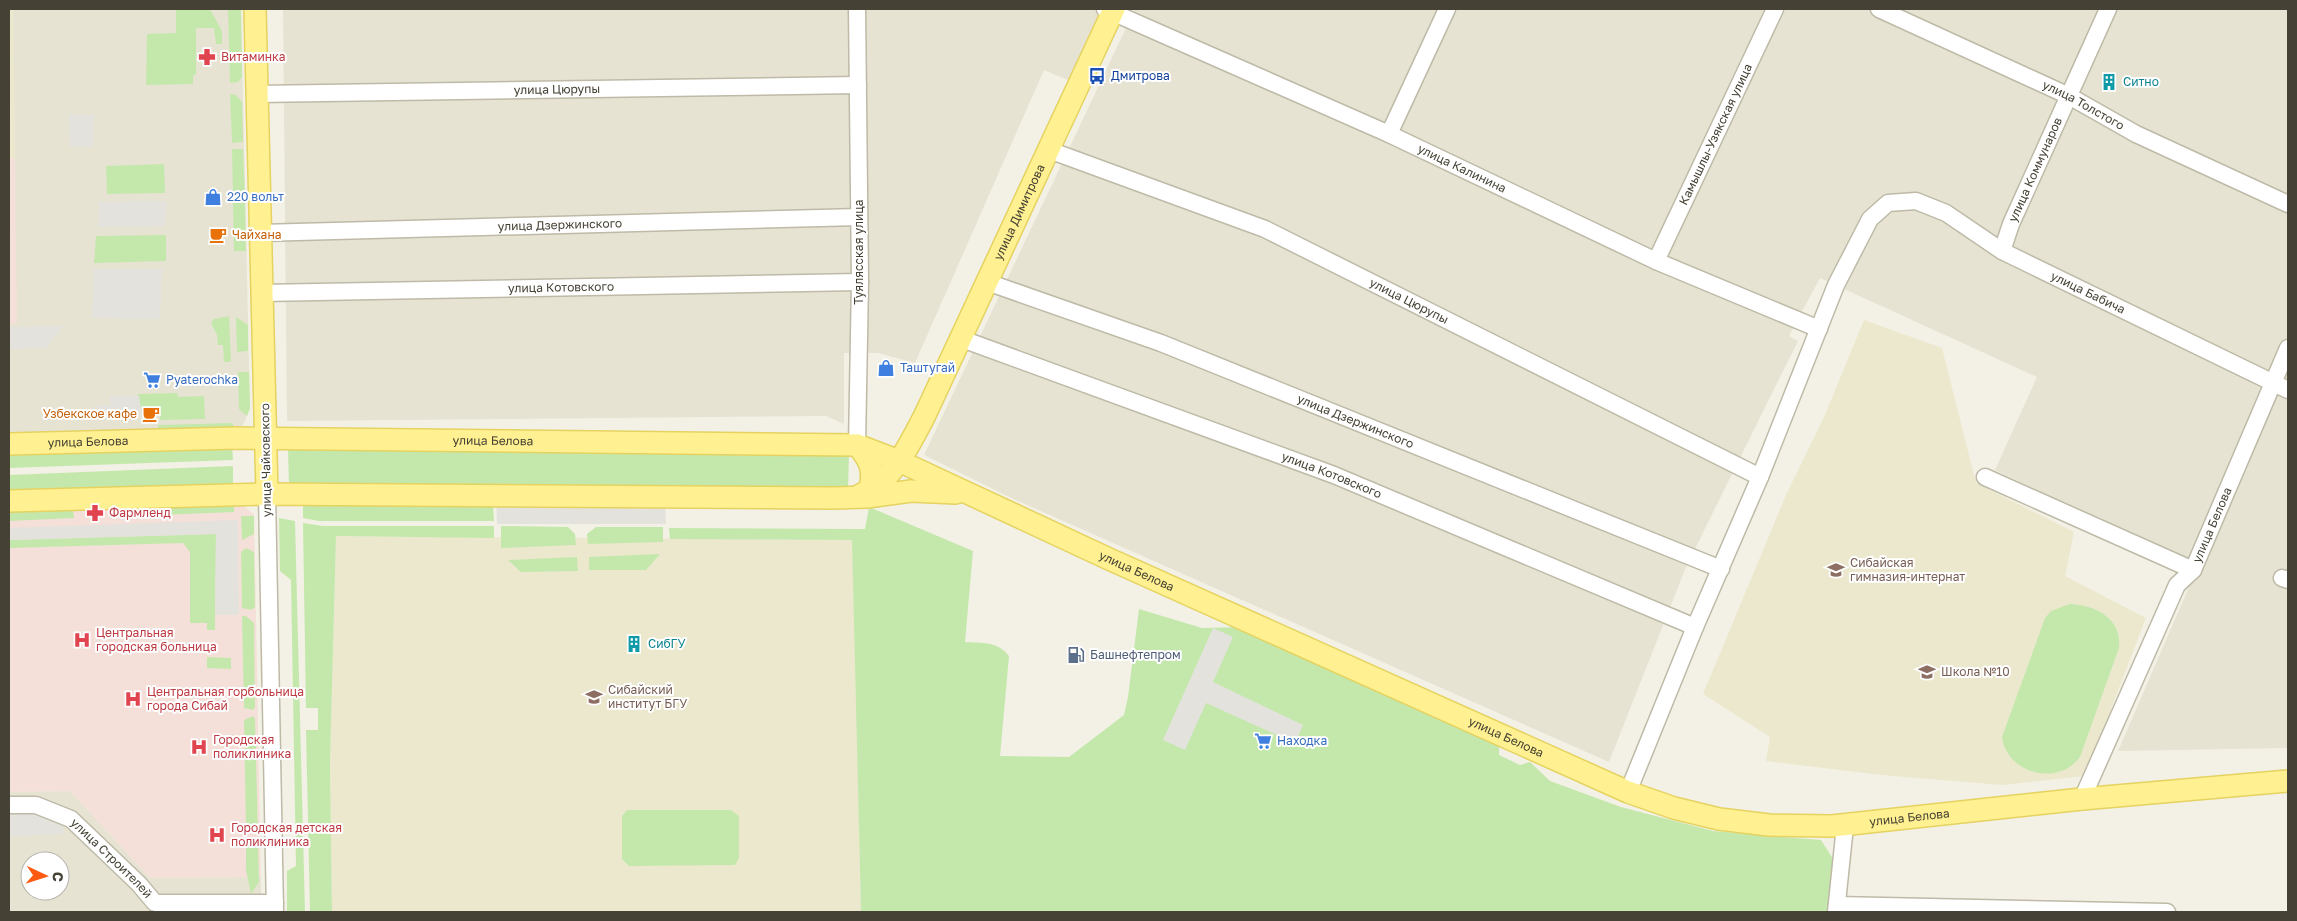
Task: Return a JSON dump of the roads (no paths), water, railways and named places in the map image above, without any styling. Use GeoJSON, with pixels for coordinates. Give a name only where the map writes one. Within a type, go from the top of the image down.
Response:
{"type":"FeatureCollection","features":[{"type":"Feature","properties":{"kind":"main road","name":"улица Чайковского"},"geometry":{"type":"LineString","coordinates":[[255,9],[267,494]]}},
{"type":"Feature","properties":{"kind":"main road","name":"улица Димитрова"},"geometry":{"type":"LineString","coordinates":[[863,494],[881,483],[899,461],[924,417],[1049,150],[1111,10]]}},
{"type":"Feature","properties":{"kind":"main road"},"geometry":{"type":"LineString","coordinates":[[856,445],[876,444],[896,438],[924,417]]}},
{"type":"Feature","properties":{"kind":"main road","name":"улица Белова"},"geometry":{"type":"LineString","coordinates":[[9,444],[266,439],[856,445],[899,461],[966,494],[1628,792],[1674,808],[1719,819],[1769,826],[1845,826],[2082,799],[2288,781]]}},
{"type":"Feature","properties":{"kind":"main road"},"geometry":{"type":"LineString","coordinates":[[856,445],[869,459],[872,476],[863,494]]}},
{"type":"Feature","properties":{"kind":"main road","name":"улица Белова"},"geometry":{"type":"LineString","coordinates":[[9,501],[267,494],[863,494],[911,491],[966,494]]}},
{"type":"Feature","properties":{"kind":"street","name":"Туялясская улица"},"geometry":{"type":"LineString","coordinates":[[856,445],[860,282],[857,9]]}},
{"type":"Feature","properties":{"kind":"street"},"geometry":{"type":"LineString","coordinates":[[1389,134],[1447,9]]}},
{"type":"Feature","properties":{"kind":"street","name":"Камышлы-Узякская улица"},"geometry":{"type":"LineString","coordinates":[[1656,261],[1775,9]]}},
{"type":"Feature","properties":{"kind":"street","name":"улица Толстого"},"geometry":{"type":"LineString","coordinates":[[1879,9],[2069,96],[2136,134],[2288,204]]}},
{"type":"Feature","properties":{"kind":"street","name":"улица Коммунаров"},"geometry":{"type":"LineString","coordinates":[[2002,251],[2011,224],[2108,9]]}},
{"type":"Feature","properties":{"kind":"street","name":"улица Калинина"},"geometry":{"type":"LineString","coordinates":[[1111,10],[1389,134],[1656,261],[1819,329]]}},
{"type":"Feature","properties":{"kind":"street","name":"улица Цюрупы"},"geometry":{"type":"LineString","coordinates":[[257,94],[858,85]]}},
{"type":"Feature","properties":{"kind":"street","name":"улица Цюрупы"},"geometry":{"type":"LineString","coordinates":[[1049,150],[1265,229],[1760,477]]}},
{"type":"Feature","properties":{"kind":"street","name":"улица Бабича"},"geometry":{"type":"LineString","coordinates":[[1819,329],[1836,285],[1870,219],[1888,203],[1916,201],[1946,213],[2002,251],[2281,386]]}},
{"type":"Feature","properties":{"kind":"street","name":"улица Дзержинского"},"geometry":{"type":"LineString","coordinates":[[260,233],[859,217]]}},
{"type":"Feature","properties":{"kind":"street","name":"улица Котовского"},"geometry":{"type":"LineString","coordinates":[[262,292],[860,282]]}},
{"type":"Feature","properties":{"kind":"street","name":"улица Дзержинского"},"geometry":{"type":"LineString","coordinates":[[987,282],[1161,343],[1721,569]]}},
{"type":"Feature","properties":{"kind":"street"},"geometry":{"type":"LineString","coordinates":[[1628,792],[1695,627],[1760,477],[1819,329]]}},
{"type":"Feature","properties":{"kind":"street","name":"улица Котовского"},"geometry":{"type":"LineString","coordinates":[[962,339],[1334,475],[1695,627]]}},
{"type":"Feature","properties":{"kind":"street","name":"улица Белова"},"geometry":{"type":"LineString","coordinates":[[2082,799],[2177,585],[2193,570],[2281,386],[2288,348]]}},
{"type":"Feature","properties":{"kind":"street"},"geometry":{"type":"LineString","coordinates":[[1985,477],[2193,570]]}},
{"type":"Feature","properties":{"kind":"street","name":"улица Чайковского"},"geometry":{"type":"LineString","coordinates":[[267,494],[275,907]]}},
{"type":"Feature","properties":{"kind":"street","name":"улица Строителей"},"geometry":{"type":"LineString","coordinates":[[9,805],[36,805],[71,819],[139,884],[155,903],[275,907]]}},
{"type":"Feature","properties":{"kind":"street"},"geometry":{"type":"LineString","coordinates":[[1845,826],[1837,908],[2167,912]]}},
{"type":"Feature","properties":{"kind":"place","name":"Витаминка"},"geometry":{"type":"Point","coordinates":[207,57]}},
{"type":"Feature","properties":{"kind":"place","name":"Дмитрова"},"geometry":{"type":"Point","coordinates":[1097,76]}},
{"type":"Feature","properties":{"kind":"place","name":"Ситно"},"geometry":{"type":"Point","coordinates":[2109,82]}},
{"type":"Feature","properties":{"kind":"place","name":"220 вольт"},"geometry":{"type":"Point","coordinates":[213,197]}},
{"type":"Feature","properties":{"kind":"place","name":"Чайхана"},"geometry":{"type":"Point","coordinates":[218,235]}},
{"type":"Feature","properties":{"kind":"place","name":"Таштугай"},"geometry":{"type":"Point","coordinates":[886,368]}},
{"type":"Feature","properties":{"kind":"place","name":"Pyaterochka"},"geometry":{"type":"Point","coordinates":[152,380]}},
{"type":"Feature","properties":{"kind":"place","name":"Узбекское кафе"},"geometry":{"type":"Point","coordinates":[151,414]}},
{"type":"Feature","properties":{"kind":"place","name":"Фармленд"},"geometry":{"type":"Point","coordinates":[95,513]}},
{"type":"Feature","properties":{"kind":"place","name":"Сибайская гимназия-интернат"},"geometry":{"type":"Point","coordinates":[1836,570]}},
{"type":"Feature","properties":{"kind":"place","name":"Центральная городская больница"},"geometry":{"type":"Point","coordinates":[82,640]}},
{"type":"Feature","properties":{"kind":"place","name":"СибГУ"},"geometry":{"type":"Point","coordinates":[634,644]}},
{"type":"Feature","properties":{"kind":"place","name":"Башнефтепром"},"geometry":{"type":"Point","coordinates":[1076,655]}},
{"type":"Feature","properties":{"kind":"place","name":"Школа №10"},"geometry":{"type":"Point","coordinates":[1927,672]}},
{"type":"Feature","properties":{"kind":"place","name":"Сибайский институт БГУ"},"geometry":{"type":"Point","coordinates":[594,697]}},
{"type":"Feature","properties":{"kind":"place","name":"Центральная горбольница города Сибай"},"geometry":{"type":"Point","coordinates":[133,699]}},
{"type":"Feature","properties":{"kind":"place","name":"Находка"},"geometry":{"type":"Point","coordinates":[1263,741]}},
{"type":"Feature","properties":{"kind":"place","name":"Городская поликлиника"},"geometry":{"type":"Point","coordinates":[199,747]}},
{"type":"Feature","properties":{"kind":"place","name":"Городская детская поликлиника"},"geometry":{"type":"Point","coordinates":[217,835]}}]}
